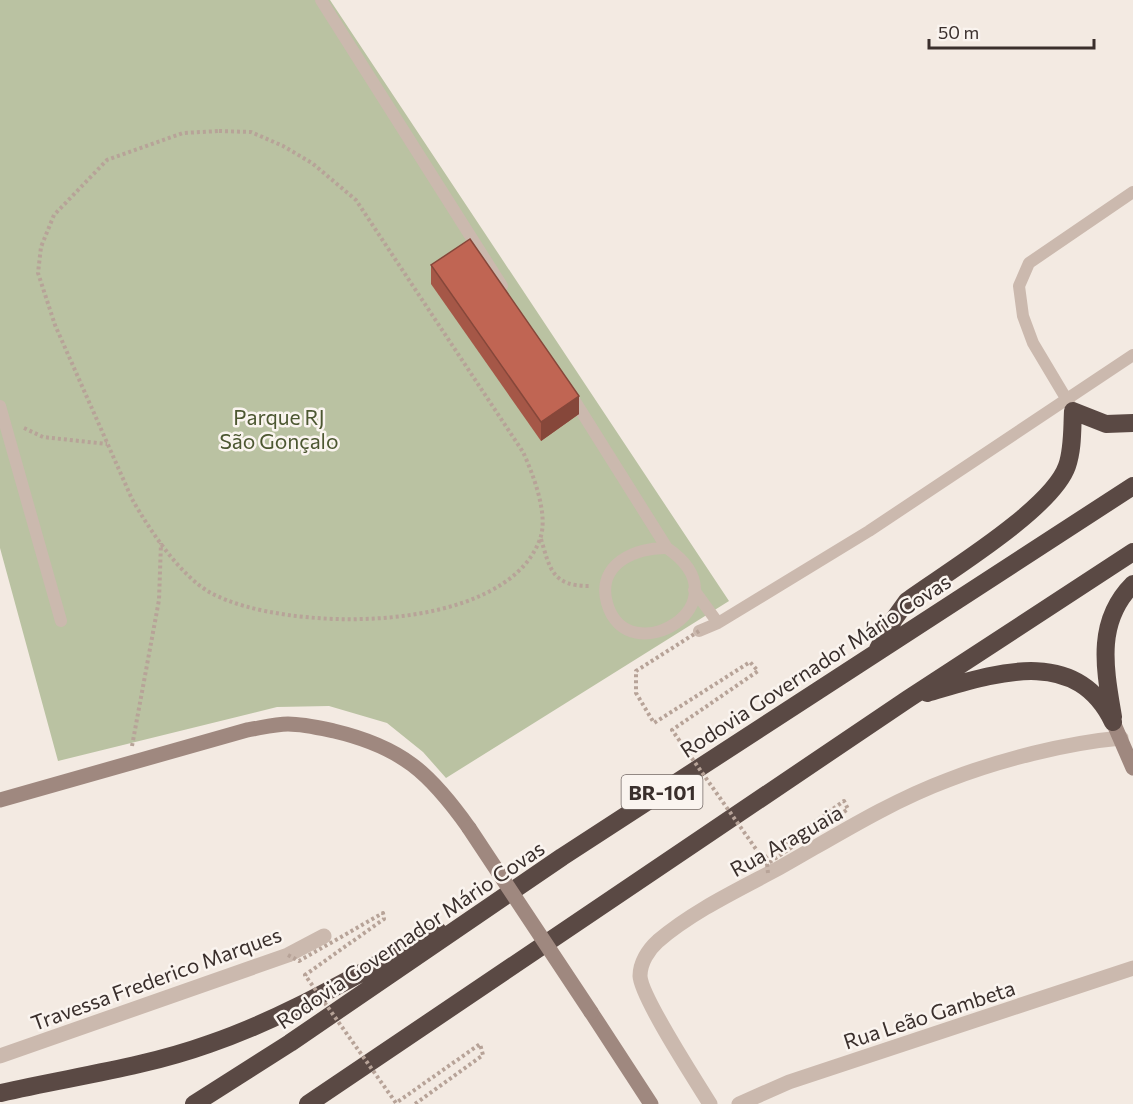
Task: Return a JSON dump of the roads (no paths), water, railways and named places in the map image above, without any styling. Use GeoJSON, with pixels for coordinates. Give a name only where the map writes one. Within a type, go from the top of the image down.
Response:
{"type":"FeatureCollection","features":[{"type":"Feature","properties":{"kind":"highway"},"geometry":{"type":"LineString","coordinates":[[878,650],[894,619],[907,601],[1038,507],[1060,481],[1071,449],[1070,405],[1106,424],[1133,423]]}},
{"type":"Feature","properties":{"kind":"highway","name":"Rodovia Governador Mário Covas"},"geometry":{"type":"LineString","coordinates":[[194,1104],[466,925],[562,857],[1133,486]]}},
{"type":"Feature","properties":{"kind":"highway","name":"BR-101"},"geometry":{"type":"LineString","coordinates":[[308,1104],[908,699],[1133,552]]}},
{"type":"Feature","properties":{"kind":"highway"},"geometry":{"type":"LineString","coordinates":[[1117,730],[1105,664],[1107,628],[1120,597],[1133,584]]}},
{"type":"Feature","properties":{"kind":"highway"},"geometry":{"type":"LineString","coordinates":[[908,699],[1012,670],[1041,670],[1065,677],[1088,690],[1109,714],[1117,730]]}},
{"type":"Feature","properties":{"kind":"highway"},"geometry":{"type":"LineString","coordinates":[[0,1093],[96,1075],[208,1045],[289,1012],[439,930],[466,925]]}},
{"type":"Feature","properties":{"kind":"main road"},"geometry":{"type":"LineString","coordinates":[[0,800],[247,730],[289,724],[326,729],[359,737],[386,748],[414,765],[443,791],[651,1104]]}},
{"type":"Feature","properties":{"kind":"main road"},"geometry":{"type":"LineString","coordinates":[[1117,730],[1133,768]]}},
{"type":"Feature","properties":{"kind":"main road"},"geometry":{"type":"LineString","coordinates":[[0,1093],[9,1104]]}},
{"type":"Feature","properties":{"kind":"street","name":"Rua Araguaia"},"geometry":{"type":"LineString","coordinates":[[710,1104],[650,1002],[640,977],[644,956],[658,941],[696,914],[903,798],[950,779],[1019,759],[1101,740],[1117,730]]}},
{"type":"Feature","properties":{"kind":"street","name":"Travessa Frederico Marques"},"geometry":{"type":"LineString","coordinates":[[0,1056],[288,955],[324,936]]}},
{"type":"Feature","properties":{"kind":"street","name":"Rua Leão Gambeta"},"geometry":{"type":"LineString","coordinates":[[739,1104],[789,1082],[1133,968]]}},
{"type":"Feature","properties":{"kind":"lane"},"geometry":{"type":"LineString","coordinates":[[321,0],[509,297]]}},
{"type":"Feature","properties":{"kind":"lane"},"geometry":{"type":"LineString","coordinates":[[1070,405],[1033,344],[1023,316],[1019,286],[1029,263],[1133,192]]}},
{"type":"Feature","properties":{"kind":"lane"},"geometry":{"type":"LineString","coordinates":[[699,631],[718,622],[869,531],[1070,405],[1133,355]]}},
{"type":"Feature","properties":{"kind":"lane"},"geometry":{"type":"LineString","coordinates":[[566,387],[667,548],[686,566],[694,590],[718,622]]}},
{"type":"Feature","properties":{"kind":"lane"},"geometry":{"type":"LineString","coordinates":[[1,409],[61,621]]}},
{"type":"Feature","properties":{"kind":"lane"},"geometry":{"type":"LineString","coordinates":[[667,548],[647,547],[632,553],[610,573],[606,586],[606,599],[610,613],[619,626],[639,633],[669,628],[687,615],[694,604],[694,590]]}},
{"type":"Feature","properties":{"kind":"park label","name":"Parque RJ São Gonçalo"},"geometry":{"type":"Point","coordinates":[279,428]}}]}
